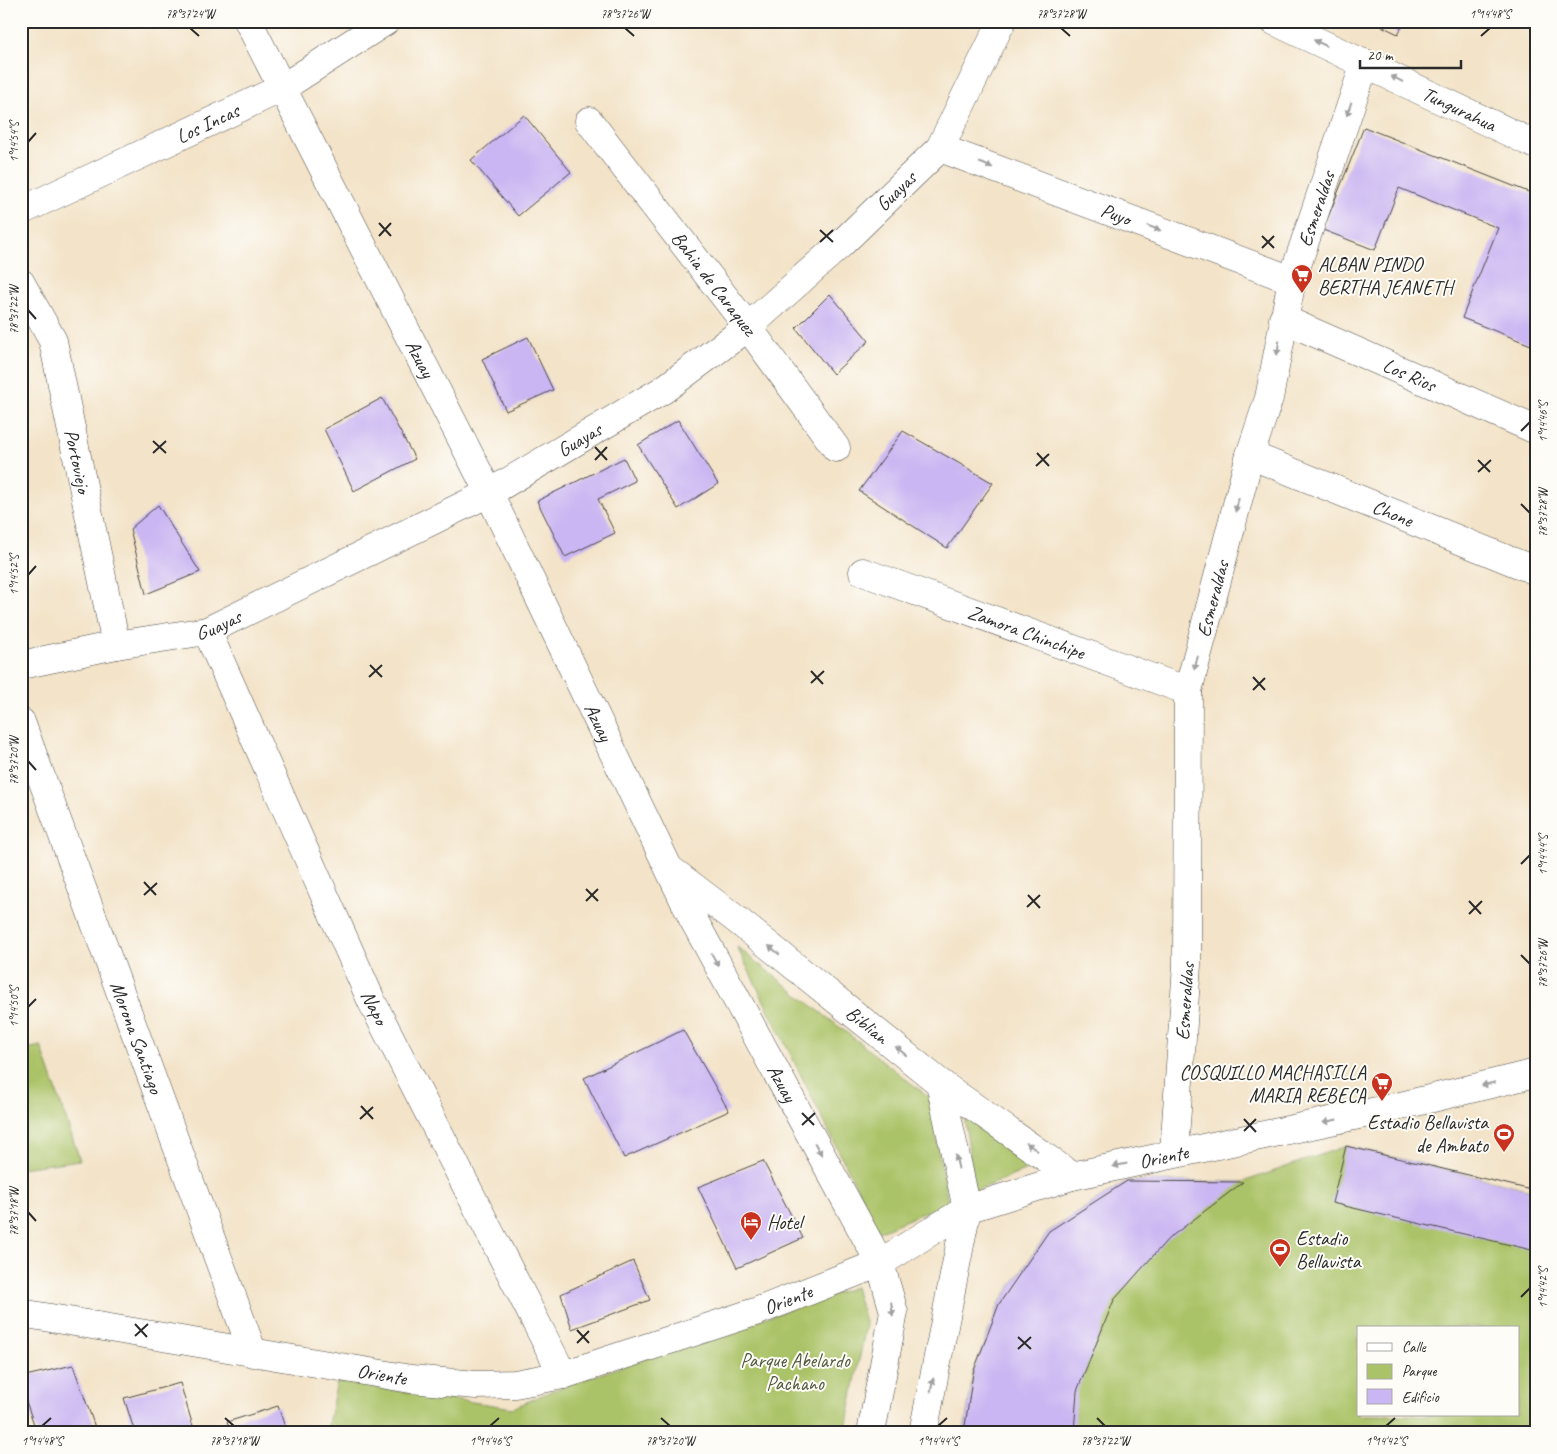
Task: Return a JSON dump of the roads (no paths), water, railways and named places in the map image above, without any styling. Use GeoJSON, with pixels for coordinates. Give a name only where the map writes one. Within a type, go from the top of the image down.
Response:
{"type":"FeatureCollection","features":[{"type":"Feature","properties":{"kind":"street","name":"Azuay"},"geometry":{"type":"LineString","coordinates":[[248,21],[489,493],[696,926],[880,1263],[894,1312],[870,1433]]}},
{"type":"Feature","properties":{"kind":"street","name":"Los Incas"},"geometry":{"type":"LineString","coordinates":[[21,211],[282,88],[386,21]]}},
{"type":"Feature","properties":{"kind":"street","name":"Guayas"},"geometry":{"type":"LineString","coordinates":[[21,665],[116,645],[207,631],[489,493],[663,390],[748,327],[842,243],[940,148],[1002,21]]}},
{"type":"Feature","properties":{"kind":"street","name":"Tungurahua"},"geometry":{"type":"LineString","coordinates":[[1274,21],[1536,145]]}},
{"type":"Feature","properties":{"kind":"street","name":"Esmeraldas"},"geometry":{"type":"LineString","coordinates":[[1174,1153],[1186,965],[1188,691],[1250,455],[1269,398],[1292,280],[1365,63]]}},
{"type":"Feature","properties":{"kind":"street","name":"Bahia de Caraquez"},"geometry":{"type":"LineString","coordinates":[[589,121],[748,327],[836,448]]}},
{"type":"Feature","properties":{"kind":"street","name":"Puyo"},"geometry":{"type":"LineString","coordinates":[[940,148],[1292,280]]}},
{"type":"Feature","properties":{"kind":"street","name":"Portoviejo"},"geometry":{"type":"LineString","coordinates":[[21,283],[53,341],[116,645]]}},
{"type":"Feature","properties":{"kind":"street","name":"Los Rios"},"geometry":{"type":"LineString","coordinates":[[1283,319],[1536,430]]}},
{"type":"Feature","properties":{"kind":"street","name":"Chone"},"geometry":{"type":"LineString","coordinates":[[1250,455],[1536,571]]}},
{"type":"Feature","properties":{"kind":"street","name":"Zamora Chinchipe"},"geometry":{"type":"LineString","coordinates":[[864,572],[1188,691]]}},
{"type":"Feature","properties":{"kind":"street","name":"Napo"},"geometry":{"type":"LineString","coordinates":[[207,631],[372,1002],[563,1375]]}},
{"type":"Feature","properties":{"kind":"street","name":"Morona Santiago"},"geometry":{"type":"LineString","coordinates":[[21,722],[252,1354]]}},
{"type":"Feature","properties":{"kind":"street","name":"Biblian"},"geometry":{"type":"LineString","coordinates":[[667,867],[737,920],[940,1083],[1072,1176]]}},
{"type":"Feature","properties":{"kind":"street","name":"Oriente"},"geometry":{"type":"LineString","coordinates":[[21,1313],[252,1354],[411,1379],[476,1385],[515,1384],[563,1375],[758,1311],[880,1263],[967,1209],[1072,1176],[1396,1107],[1536,1073]]}},
{"type":"Feature","properties":{"kind":"street"},"geometry":{"type":"LineString","coordinates":[[923,1433],[967,1209],[940,1083]]}},
{"type":"Feature","properties":{"kind":"place","name":"ALBAN PINDO BERTHA JEANETH"},"geometry":{"type":"Point","coordinates":[1302,294]}},
{"type":"Feature","properties":{"kind":"place","name":"COSQUILLO MACHASILLA MARIA REBECA"},"geometry":{"type":"Point","coordinates":[1382,1102]}},
{"type":"Feature","properties":{"kind":"place","name":"Estadio Bellavista de Ambato"},"geometry":{"type":"Point","coordinates":[1504,1153]}},
{"type":"Feature","properties":{"kind":"place","name":"Hotel"},"geometry":{"type":"Point","coordinates":[751,1241]}},
{"type":"Feature","properties":{"kind":"place","name":"Estadio Bellavista"},"geometry":{"type":"Point","coordinates":[1280,1268]}},
{"type":"Feature","properties":{"kind":"park label","name":"Parque Abelardo Pachano"},"geometry":{"type":"Point","coordinates":[795,1372]}}]}
